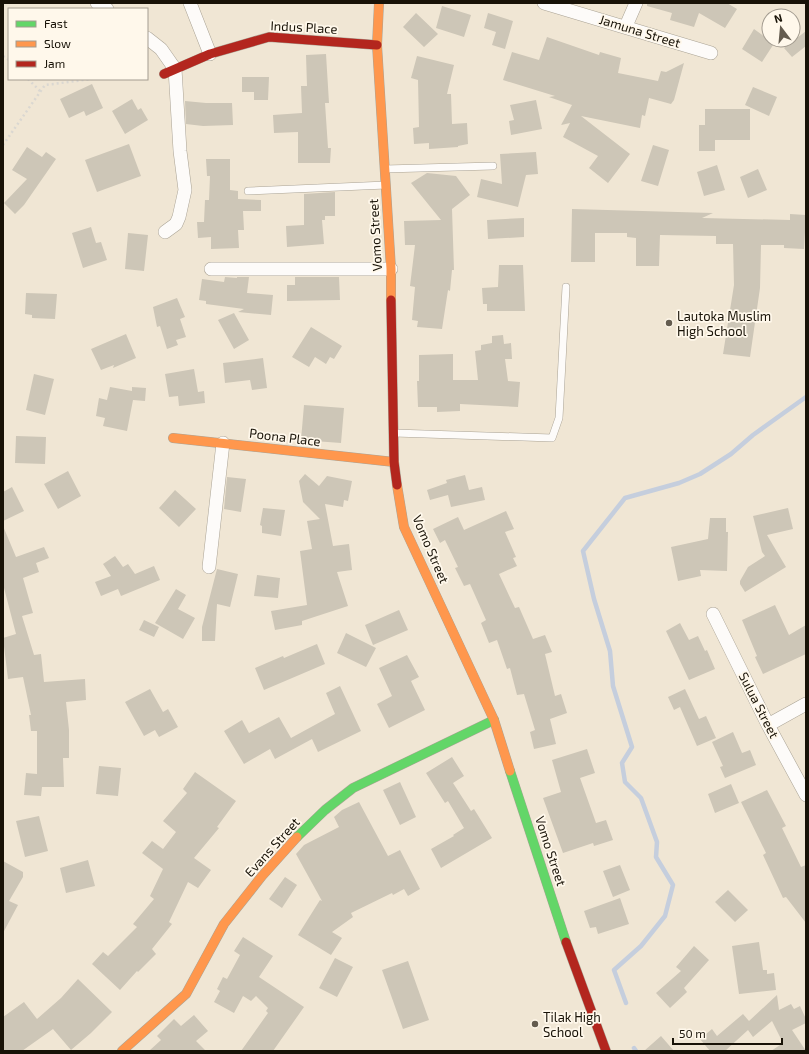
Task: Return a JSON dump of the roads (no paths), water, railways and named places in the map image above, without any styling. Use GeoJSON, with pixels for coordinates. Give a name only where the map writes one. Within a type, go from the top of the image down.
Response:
{"type":"FeatureCollection","features":[{"type":"Feature","properties":{"kind":"main road","name":"Vomo Street"},"geometry":{"type":"LineString","coordinates":[[379,3],[377,45],[391,269],[394,462],[398,496],[404,527],[494,720],[573,962],[606,1051]]}},
{"type":"Feature","properties":{"kind":"main road","name":"Indus Place"},"geometry":{"type":"LineString","coordinates":[[170,72],[210,54],[269,37],[377,45]]}},
{"type":"Feature","properties":{"kind":"main road","name":"Poona Place"},"geometry":{"type":"LineString","coordinates":[[173,438],[394,462]]}},
{"type":"Feature","properties":{"kind":"main road","name":"Evans Street"},"geometry":{"type":"LineString","coordinates":[[122,1051],[186,994],[224,924],[277,859],[325,810],[353,788],[494,720]]}},
{"type":"Feature","properties":{"kind":"street"},"geometry":{"type":"LineString","coordinates":[[190,3],[210,54]]}},
{"type":"Feature","properties":{"kind":"street","name":"Jamuna Street"},"geometry":{"type":"LineString","coordinates":[[544,3],[626,26],[711,53]]}},
{"type":"Feature","properties":{"kind":"street"},"geometry":{"type":"LineString","coordinates":[[626,26],[636,3]]}},
{"type":"Feature","properties":{"kind":"street"},"geometry":{"type":"LineString","coordinates":[[148,39],[161,49],[170,72],[185,190],[176,224],[165,232]]}},
{"type":"Feature","properties":{"kind":"street"},"geometry":{"type":"LineString","coordinates":[[211,269],[391,269]]}},
{"type":"Feature","properties":{"kind":"street"},"geometry":{"type":"LineString","coordinates":[[209,567],[222,443]]}},
{"type":"Feature","properties":{"kind":"street","name":"Sulua Street"},"geometry":{"type":"LineString","coordinates":[[713,614],[768,725],[806,795]]}},
{"type":"Feature","properties":{"kind":"street"},"geometry":{"type":"LineString","coordinates":[[768,725],[806,704]]}},
{"type":"Feature","properties":{"kind":"lane"},"geometry":{"type":"LineString","coordinates":[[385,168],[493,166]]}},
{"type":"Feature","properties":{"kind":"lane"},"geometry":{"type":"LineString","coordinates":[[248,190],[386,185]]}},
{"type":"Feature","properties":{"kind":"lane"},"geometry":{"type":"LineString","coordinates":[[394,433],[552,438],[559,418],[566,287]]}},
{"type":"Feature","properties":{"kind":"waterway"},"geometry":{"type":"LineString","coordinates":[[626,1003],[614,970],[641,946],[665,916],[673,885],[656,857],[657,842],[641,798],[625,782],[622,763],[632,747],[613,686],[610,651],[594,599],[583,551],[625,498],[679,483],[700,474],[731,454],[753,435],[806,397]]}},
{"type":"Feature","properties":{"kind":"place","name":"Lautoka Muslim High School"},"geometry":{"type":"Point","coordinates":[669,323]}},
{"type":"Feature","properties":{"kind":"place","name":"Tilak High School"},"geometry":{"type":"Point","coordinates":[535,1024]}}]}
